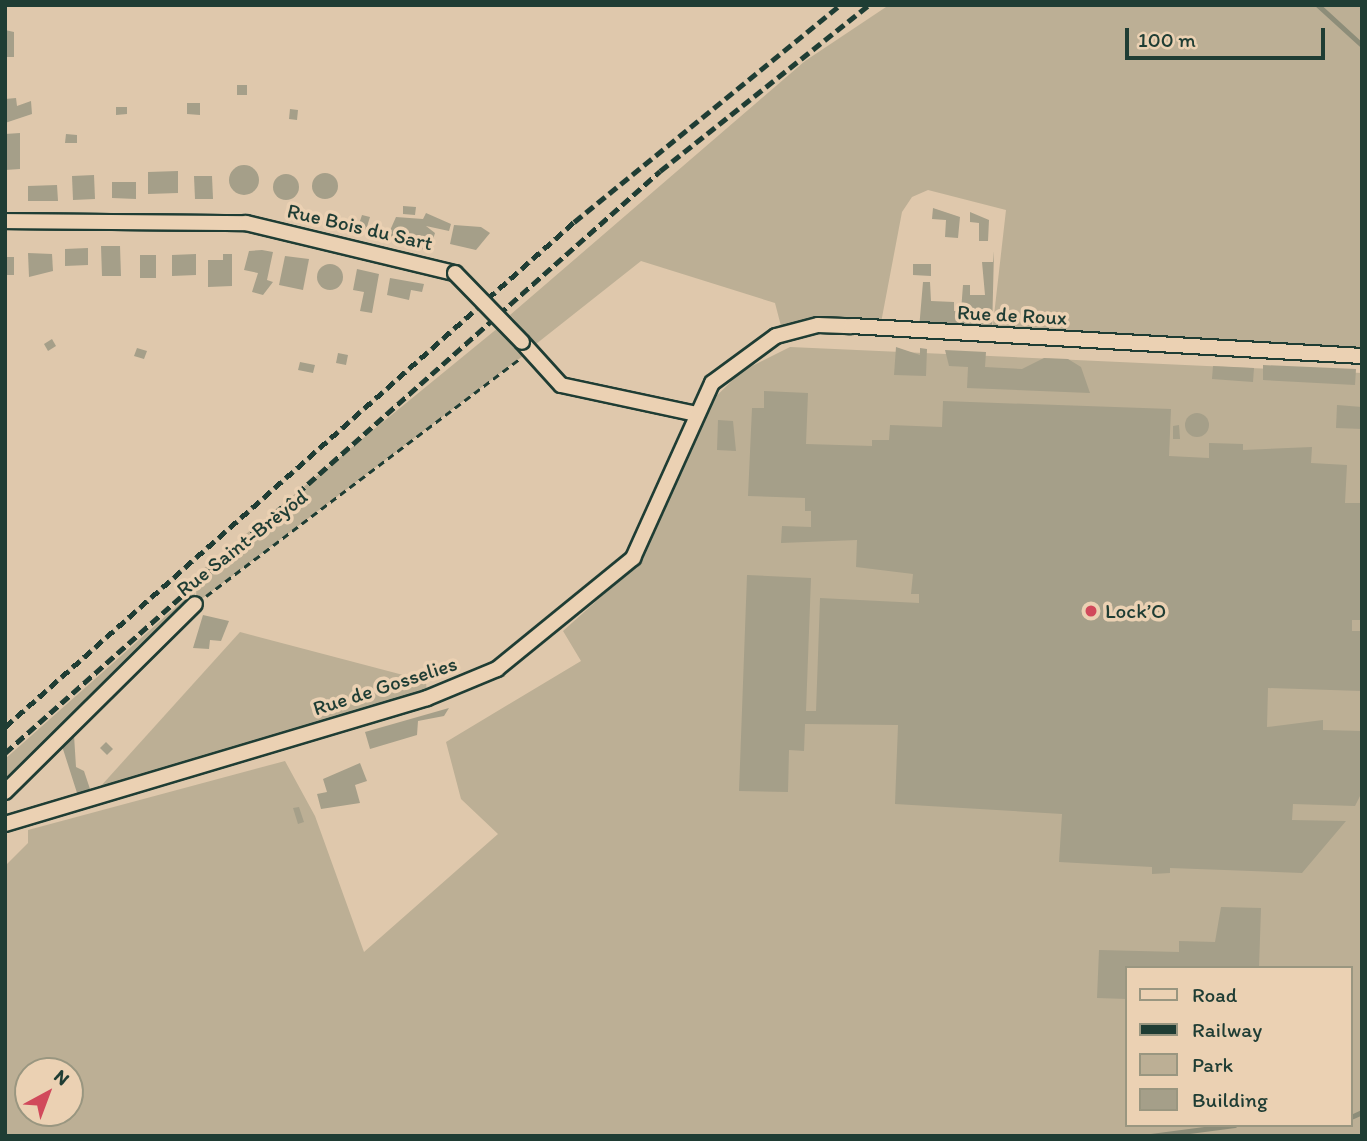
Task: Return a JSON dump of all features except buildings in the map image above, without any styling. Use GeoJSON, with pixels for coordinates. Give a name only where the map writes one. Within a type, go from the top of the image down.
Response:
{"type":"FeatureCollection","features":[{"type":"Feature","properties":{"kind":"street","name":"Rue Bois du Sart"},"geometry":{"type":"LineString","coordinates":[[5,221],[246,223],[455,273],[561,385],[696,414]]}},
{"type":"Feature","properties":{"kind":"street","name":"Rue de Roux"},"geometry":{"type":"LineString","coordinates":[[696,414],[712,383],[743,356],[776,336],[817,325],[1362,356]]}},
{"type":"Feature","properties":{"kind":"street","name":"Rue de Gosselies"},"geometry":{"type":"LineString","coordinates":[[5,824],[427,698],[497,668],[633,558],[662,504],[696,414]]}},
{"type":"Feature","properties":{"kind":"street","name":"Rue Saint-Brèyôd"},"geometry":{"type":"LineString","coordinates":[[5,792],[195,604]]}},
{"type":"Feature","properties":{"kind":"path","name":"Rue Saint-Brèyôd"},"geometry":{"type":"LineString","coordinates":[[195,604],[524,347]]}},
{"type":"Feature","properties":{"kind":"green space"},"geometry":{"type":"Polygon","coordinates":[[[889,5],[1362,5],[1362,354],[1118,333],[1006,327],[992,333],[1006,210],[928,190],[912,197],[902,212],[880,328],[782,330],[775,303],[641,261],[536,344],[510,315],[805,61],[889,5]]]}},
{"type":"Feature","properties":{"kind":"green space"},"geometry":{"type":"Polygon","coordinates":[[[504,323],[527,353],[195,604],[5,785],[5,759],[194,591],[196,599],[197,574],[504,323]]]}},
{"type":"Feature","properties":{"kind":"green space"},"geometry":{"type":"Polygon","coordinates":[[[790,347],[1362,373],[1362,1136],[5,1136],[5,866],[28,843],[28,830],[285,761],[315,816],[364,952],[498,834],[461,799],[446,742],[581,661],[563,631],[642,560],[703,409],[742,371],[790,347]]]}},
{"type":"Feature","properties":{"kind":"green space"},"geometry":{"type":"Polygon","coordinates":[[[240,632],[426,681],[427,698],[100,787],[240,632]]]}},
{"type":"Feature","properties":{"kind":"waterway"},"geometry":{"type":"LineString","coordinates":[[1318,5],[1362,45]]}},
{"type":"Feature","properties":{"kind":"waterway"},"geometry":{"type":"LineString","coordinates":[[1353,1116],[1362,1112]]}},
{"type":"Feature","properties":{"kind":"waterway"},"geometry":{"type":"LineString","coordinates":[[1151,1136],[1219,1127]]}},
{"type":"Feature","properties":{"kind":"railway"},"geometry":{"type":"LineString","coordinates":[[5,727],[574,222],[840,5]]}},
{"type":"Feature","properties":{"kind":"railway"},"geometry":{"type":"LineString","coordinates":[[5,753],[660,171],[869,5]]}},
{"type":"Feature","properties":{"kind":"place","name":"Lock’O"},"geometry":{"type":"Point","coordinates":[1091,611]}}]}
